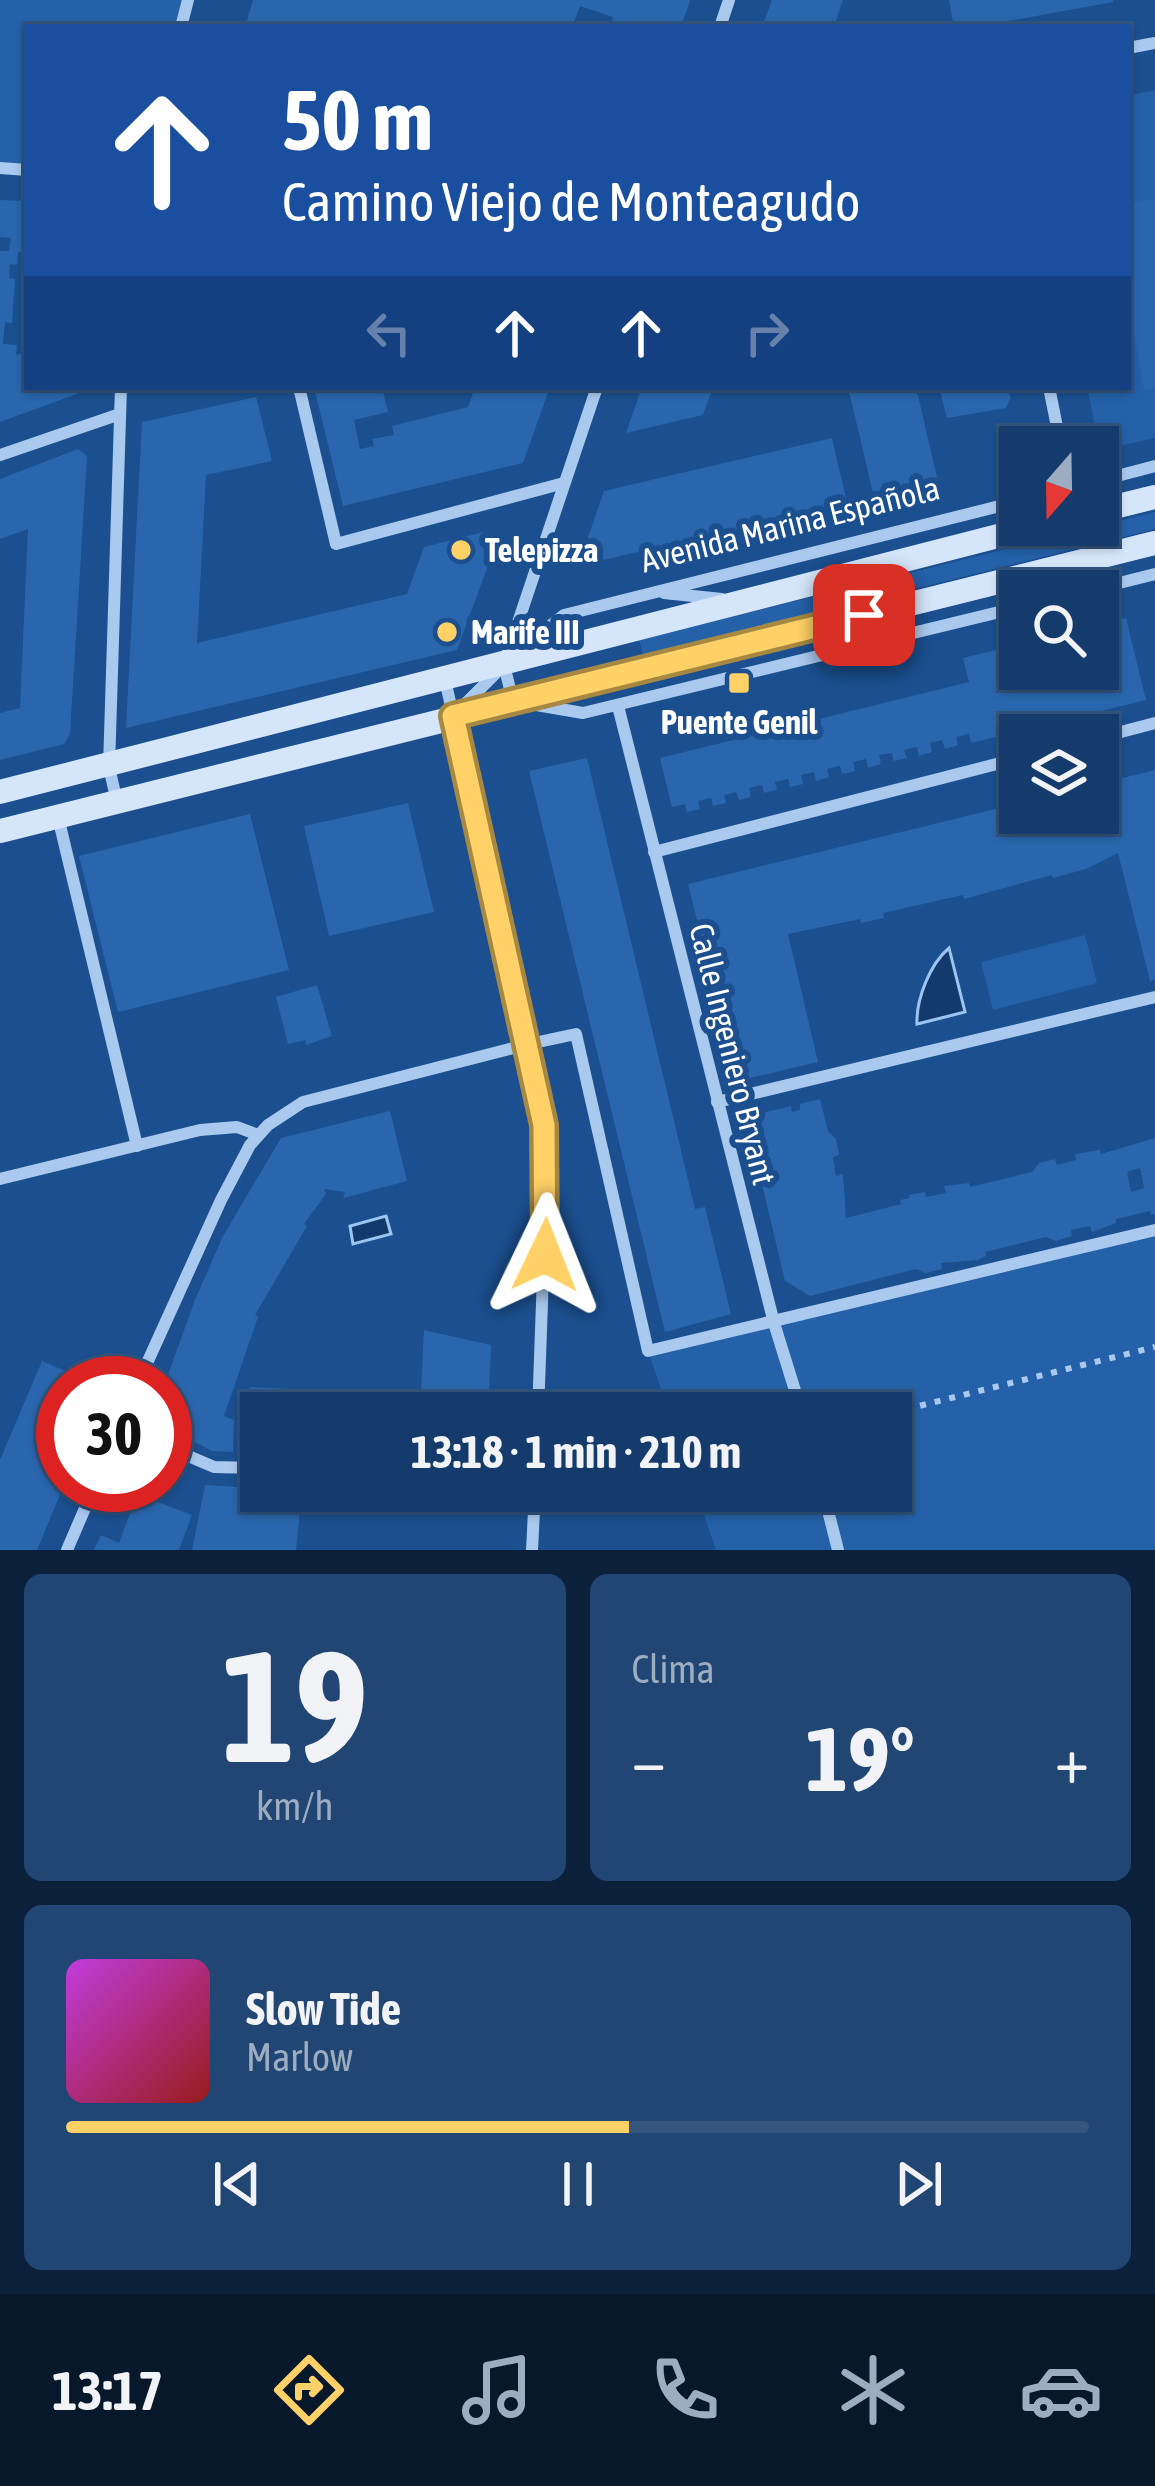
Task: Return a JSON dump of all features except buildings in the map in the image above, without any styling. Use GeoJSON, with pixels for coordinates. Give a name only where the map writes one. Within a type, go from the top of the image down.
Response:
{"type":"FeatureCollection","features":[{"type":"Feature","properties":{"kind":"main road"},"geometry":{"type":"LineString","coordinates":[[1119,506],[1155,497]]}},
{"type":"Feature","properties":{"kind":"main road","name":"Avenida Marina Española"},"geometry":{"type":"LineString","coordinates":[[504,665],[999,536]]}},
{"type":"Feature","properties":{"kind":"main road"},"geometry":{"type":"LineString","coordinates":[[0,831],[1155,543]]}},
{"type":"Feature","properties":{"kind":"main road"},"geometry":{"type":"LineString","coordinates":[[0,792],[504,665]]}},
{"type":"Feature","properties":{"kind":"street"},"geometry":{"type":"LineString","coordinates":[[117,802],[110,767],[121,390]]}},
{"type":"Feature","properties":{"kind":"street"},"geometry":{"type":"LineString","coordinates":[[300,390],[336,544],[564,484]]}},
{"type":"Feature","properties":{"kind":"street"},"geometry":{"type":"LineString","coordinates":[[453,716],[504,665],[596,390]]}},
{"type":"Feature","properties":{"kind":"street"},"geometry":{"type":"LineString","coordinates":[[1050,390],[1057,426]]}},
{"type":"Feature","properties":{"kind":"street"},"geometry":{"type":"LineString","coordinates":[[0,455],[120,414]]}},
{"type":"Feature","properties":{"kind":"street"},"geometry":{"type":"LineString","coordinates":[[1119,475],[1155,466]]}},
{"type":"Feature","properties":{"kind":"street","name":"Avenida Marina Española"},"geometry":{"type":"LineString","coordinates":[[504,665],[564,615],[999,506]]}},
{"type":"Feature","properties":{"kind":"street"},"geometry":{"type":"LineString","coordinates":[[1119,583],[1155,574]]}},
{"type":"Feature","properties":{"kind":"street"},"geometry":{"type":"LineString","coordinates":[[651,592],[735,601]]}},
{"type":"Feature","properties":{"kind":"street"},"geometry":{"type":"LineString","coordinates":[[504,665],[513,701],[583,713],[999,613]]}},
{"type":"Feature","properties":{"kind":"street"},"geometry":{"type":"LineString","coordinates":[[445,680],[544,1125],[547,1165],[539,1392]]}},
{"type":"Feature","properties":{"kind":"street","name":"Calle Ingeniero Bryant"},"geometry":{"type":"LineString","coordinates":[[618,706],[795,1392]]}},
{"type":"Feature","properties":{"kind":"street"},"geometry":{"type":"LineString","coordinates":[[1119,732],[1155,723]]}},
{"type":"Feature","properties":{"kind":"street"},"geometry":{"type":"LineString","coordinates":[[654,852],[999,763]]}},
{"type":"Feature","properties":{"kind":"street"},"geometry":{"type":"LineString","coordinates":[[58,817],[137,1146]]}},
{"type":"Feature","properties":{"kind":"street"},"geometry":{"type":"LineString","coordinates":[[717,1102],[1155,997]]}},
{"type":"Feature","properties":{"kind":"street"},"geometry":{"type":"LineString","coordinates":[[151,1356],[221,1200],[258,1135],[283,1112],[303,1102],[576,1034],[648,1351],[1155,1230]]}},
{"type":"Feature","properties":{"kind":"street"},"geometry":{"type":"LineString","coordinates":[[0,1179],[223,1126],[258,1135]]}},
{"type":"Feature","properties":{"kind":"street"},"geometry":{"type":"LineString","coordinates":[[192,1457],[214,1467],[240,1468]]}},
{"type":"Feature","properties":{"kind":"street"},"geometry":{"type":"LineString","coordinates":[[67,1550],[83,1512]]}},
{"type":"Feature","properties":{"kind":"street"},"geometry":{"type":"LineString","coordinates":[[532,1550],[534,1512]]}},
{"type":"Feature","properties":{"kind":"street"},"geometry":{"type":"LineString","coordinates":[[828,1512],[838,1550]]}},
{"type":"Feature","properties":{"kind":"path"},"geometry":{"type":"LineString","coordinates":[[912,1409],[1155,1347]]}},
{"type":"Feature","properties":{"kind":"shaded area"},"geometry":{"type":"Polygon","coordinates":[[[0,0],[188,0],[182,24],[24,24],[24,170],[0,168],[0,0]]]}},
{"type":"Feature","properties":{"kind":"shaded area"},"geometry":{"type":"Polygon","coordinates":[[[1155,90],[1155,438],[1119,446],[1119,426],[1095,426],[1088,390],[1131,390],[1131,95],[1155,90]]]}},
{"type":"Feature","properties":{"kind":"shaded area"},"geometry":{"type":"Polygon","coordinates":[[[1155,512],[1155,529],[1119,538],[1119,521],[1155,512]]]}},
{"type":"Feature","properties":{"kind":"shaded area"},"geometry":{"type":"Polygon","coordinates":[[[1018,546],[1087,546],[644,656],[639,640],[1018,546]]]}},
{"type":"Feature","properties":{"kind":"shaded area"},"geometry":{"type":"Polygon","coordinates":[[[1085,935],[1097,983],[993,1010],[981,962],[1085,935]]]}},
{"type":"Feature","properties":{"kind":"shaded area"},"geometry":{"type":"Polygon","coordinates":[[[949,948],[965,1012],[917,1024],[926,983],[949,948]]]}},
{"type":"Feature","properties":{"kind":"shaded area"},"geometry":{"type":"Polygon","coordinates":[[[386,1216],[391,1234],[353,1244],[350,1226],[386,1216]]]}},
{"type":"Feature","properties":{"kind":"shaded area"},"geometry":{"type":"Polygon","coordinates":[[[1155,1230],[1155,1550],[716,1550],[703,1512],[912,1512],[912,1392],[662,1392],[648,1351],[1155,1230]]]}},
{"type":"Feature","properties":{"kind":"place","name":"Telepizza"},"geometry":{"type":"Point","coordinates":[461,550]}},
{"type":"Feature","properties":{"kind":"place","name":"Marife III"},"geometry":{"type":"Point","coordinates":[447,632]}},
{"type":"Feature","properties":{"kind":"place","name":"Puente Genil"},"geometry":{"type":"Point","coordinates":[739,683]}},
{"type":"Feature","properties":{"kind":"route"},"geometry":{"type":"LineString","coordinates":[[545,1255],[544,1125],[453,716],[864,615]]}}]}
